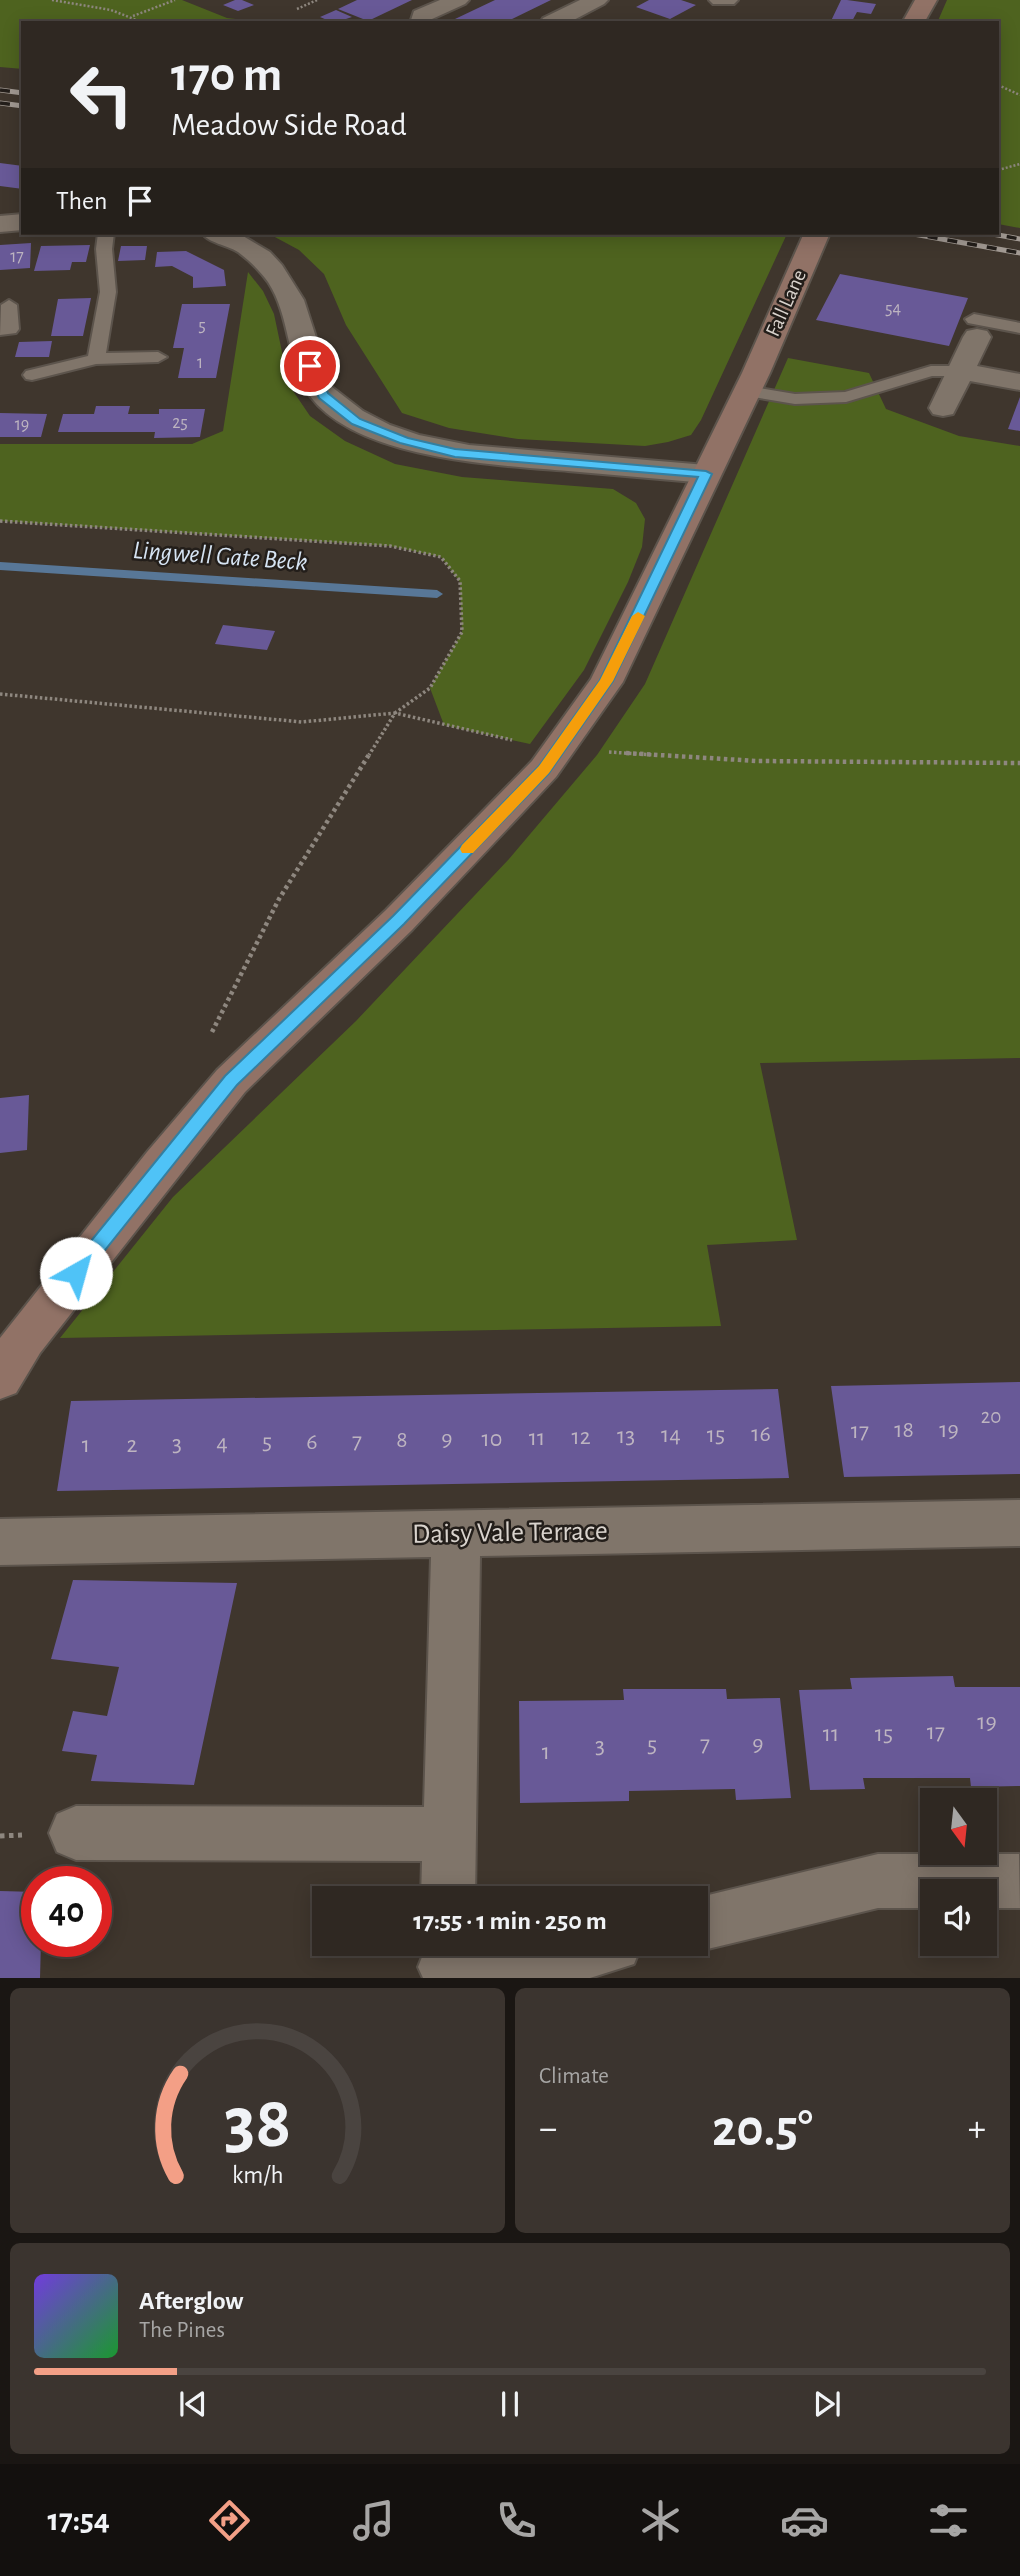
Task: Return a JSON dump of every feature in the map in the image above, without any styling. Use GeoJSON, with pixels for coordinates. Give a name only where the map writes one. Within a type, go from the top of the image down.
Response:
{"type":"FeatureCollection","features":[{"type":"Feature","properties":{"kind":"street"},"geometry":{"type":"LineString","coordinates":[[421,21],[422,16],[457,0]]}},
{"type":"Feature","properties":{"kind":"street"},"geometry":{"type":"LineString","coordinates":[[555,21],[597,0]]}},
{"type":"Feature","properties":{"kind":"street"},"geometry":{"type":"LineString","coordinates":[[914,21],[926,0]]}},
{"type":"Feature","properties":{"kind":"street"},"geometry":{"type":"LineString","coordinates":[[0,224],[21,222]]}},
{"type":"Feature","properties":{"kind":"street"},"geometry":{"type":"LineString","coordinates":[[223,235],[232,237],[261,256],[281,278],[302,331],[310,366],[324,395],[356,421],[404,441],[455,453],[706,474]]}},
{"type":"Feature","properties":{"kind":"street","name":"Fall Lane"},"geometry":{"type":"LineString","coordinates":[[0,1379],[24,1339],[231,1081],[399,920],[544,769],[606,681],[751,382],[816,235]]}},
{"type":"Feature","properties":{"kind":"street"},"geometry":{"type":"LineString","coordinates":[[943,408],[962,370],[976,328]]}},
{"type":"Feature","properties":{"kind":"street"},"geometry":{"type":"LineString","coordinates":[[962,370],[1020,382]]}},
{"type":"Feature","properties":{"kind":"street","name":"Daisy Vale Terrace"},"geometry":{"type":"LineString","coordinates":[[0,1542],[1020,1523]]}},
{"type":"Feature","properties":{"kind":"street"},"geometry":{"type":"LineString","coordinates":[[448,1886],[456,1534]]}},
{"type":"Feature","properties":{"kind":"street"},"geometry":{"type":"LineString","coordinates":[[76,1832],[449,1834]]}},
{"type":"Feature","properties":{"kind":"street"},"geometry":{"type":"LineString","coordinates":[[708,1922],[878,1881],[1019,1881]]}},
{"type":"Feature","properties":{"kind":"street"},"geometry":{"type":"LineString","coordinates":[[447,1963],[552,1959],[564,1956]]}},
{"type":"Feature","properties":{"kind":"lane"},"geometry":{"type":"LineString","coordinates":[[96,359],[108,292],[104,249],[106,235]]}},
{"type":"Feature","properties":{"kind":"lane"},"geometry":{"type":"LineString","coordinates":[[0,330],[10,329],[9,305]]}},
{"type":"Feature","properties":{"kind":"lane"},"geometry":{"type":"LineString","coordinates":[[976,328],[1020,328]]}},
{"type":"Feature","properties":{"kind":"lane"},"geometry":{"type":"LineString","coordinates":[[32,375],[96,359],[158,357]]}},
{"type":"Feature","properties":{"kind":"lane"},"geometry":{"type":"LineString","coordinates":[[751,382],[795,399],[846,397],[931,371],[962,370]]}},
{"type":"Feature","properties":{"kind":"path"},"geometry":{"type":"LineString","coordinates":[[52,0],[101,6],[141,21]]}},
{"type":"Feature","properties":{"kind":"path"},"geometry":{"type":"LineString","coordinates":[[133,16],[175,0]]}},
{"type":"Feature","properties":{"kind":"path"},"geometry":{"type":"LineString","coordinates":[[297,9],[317,0]]}},
{"type":"Feature","properties":{"kind":"path"},"geometry":{"type":"LineString","coordinates":[[999,85],[1020,95]]}},
{"type":"Feature","properties":{"kind":"path"},"geometry":{"type":"LineString","coordinates":[[999,170],[1020,164]]}},
{"type":"Feature","properties":{"kind":"path"},"geometry":{"type":"LineString","coordinates":[[0,521],[390,546],[441,557],[460,582],[462,632],[430,688],[395,713],[279,899],[200,1057],[231,1081]]}},
{"type":"Feature","properties":{"kind":"path"},"geometry":{"type":"LineString","coordinates":[[0,694],[302,722],[395,713],[518,741]]}},
{"type":"Feature","properties":{"kind":"path"},"geometry":{"type":"LineString","coordinates":[[604,751],[757,761],[1020,763]]}},
{"type":"Feature","properties":{"kind":"green space"},"geometry":{"type":"Polygon","coordinates":[[[0,0],[182,0],[227,18],[254,21],[21,21],[21,69],[0,67],[0,0]]]}},
{"type":"Feature","properties":{"kind":"green space"},"geometry":{"type":"Polygon","coordinates":[[[947,0],[1020,0],[1020,228],[999,224],[999,21],[938,21],[947,0]]]}},
{"type":"Feature","properties":{"kind":"green space"},"geometry":{"type":"Polygon","coordinates":[[[273,236],[786,236],[701,420],[691,435],[645,446],[518,439],[449,428],[402,413],[346,325],[324,274],[299,250],[273,236]]]}},
{"type":"Feature","properties":{"kind":"green space"},"geometry":{"type":"Polygon","coordinates":[[[248,272],[263,291],[274,314],[289,385],[310,416],[345,441],[395,464],[462,477],[613,489],[636,503],[645,519],[642,547],[628,582],[584,670],[530,744],[444,725],[430,688],[462,632],[460,582],[441,557],[390,546],[0,521],[0,444],[192,444],[223,431],[248,272]]]}},
{"type":"Feature","properties":{"kind":"green space"},"geometry":{"type":"Polygon","coordinates":[[[788,358],[869,373],[886,409],[959,436],[1020,446],[1020,1058],[760,1063],[797,1240],[707,1245],[721,1326],[60,1338],[173,1197],[356,1021],[509,859],[597,755],[645,684],[788,358]]]}},
{"type":"Feature","properties":{"kind":"building"},"geometry":{"type":"Polygon","coordinates":[[[235,0],[254,5],[238,11],[223,5],[235,0]]]}},
{"type":"Feature","properties":{"kind":"building"},"geometry":{"type":"Polygon","coordinates":[[[357,0],[412,0],[368,21],[338,9],[357,0]]]}},
{"type":"Feature","properties":{"kind":"building"},"geometry":{"type":"Polygon","coordinates":[[[495,0],[551,0],[508,21],[455,19],[495,0]]]}},
{"type":"Feature","properties":{"kind":"building"},"geometry":{"type":"Polygon","coordinates":[[[649,0],[681,0],[696,5],[670,19],[636,7],[649,0]]]}},
{"type":"Feature","properties":{"kind":"building"},"geometry":{"type":"Polygon","coordinates":[[[841,0],[876,4],[871,14],[857,12],[852,21],[831,21],[841,0]]]}},
{"type":"Feature","properties":{"kind":"building"},"geometry":{"type":"Polygon","coordinates":[[[336,10],[352,17],[329,21],[320,17],[336,10]]]}},
{"type":"Feature","properties":{"kind":"building"},"geometry":{"type":"Polygon","coordinates":[[[0,163],[21,166],[21,189],[0,186],[0,163]]]}},
{"type":"Feature","properties":{"kind":"building"},"geometry":{"type":"Polygon","coordinates":[[[31,243],[30,268],[0,270],[0,245],[31,243]]]}},
{"type":"Feature","properties":{"kind":"building"},"geometry":{"type":"Polygon","coordinates":[[[90,245],[86,262],[72,262],[70,270],[34,271],[41,246],[90,245]]]}},
{"type":"Feature","properties":{"kind":"building"},"geometry":{"type":"Polygon","coordinates":[[[121,246],[147,246],[145,260],[118,261],[121,246]]]}},
{"type":"Feature","properties":{"kind":"building"},"geometry":{"type":"Polygon","coordinates":[[[186,251],[224,270],[226,286],[193,288],[193,277],[172,266],[155,267],[157,252],[186,251]]]}},
{"type":"Feature","properties":{"kind":"building"},"geometry":{"type":"Polygon","coordinates":[[[840,274],[968,298],[949,346],[816,320],[840,274]]]}},
{"type":"Feature","properties":{"kind":"building"},"geometry":{"type":"Polygon","coordinates":[[[91,298],[83,336],[51,336],[58,299],[91,298]]]}},
{"type":"Feature","properties":{"kind":"building"},"geometry":{"type":"Polygon","coordinates":[[[182,304],[230,304],[216,378],[178,378],[184,348],[173,348],[182,304]]]}},
{"type":"Feature","properties":{"kind":"building"},"geometry":{"type":"Polygon","coordinates":[[[52,341],[49,357],[15,357],[19,342],[52,341]]]}},
{"type":"Feature","properties":{"kind":"building"},"geometry":{"type":"Polygon","coordinates":[[[1020,397],[1020,431],[1008,429],[1020,397]]]}},
{"type":"Feature","properties":{"kind":"building"},"geometry":{"type":"Polygon","coordinates":[[[96,406],[130,406],[128,414],[159,414],[159,409],[205,409],[200,437],[154,438],[155,432],[58,432],[63,414],[94,414],[96,406]]]}},
{"type":"Feature","properties":{"kind":"building"},"geometry":{"type":"Polygon","coordinates":[[[0,413],[47,414],[41,437],[0,437],[0,413]]]}},
{"type":"Feature","properties":{"kind":"building"},"geometry":{"type":"Polygon","coordinates":[[[223,625],[275,631],[267,650],[215,644],[223,625]]]}},
{"type":"Feature","properties":{"kind":"building"},"geometry":{"type":"Polygon","coordinates":[[[29,1095],[27,1150],[0,1153],[0,1098],[29,1095]]]}},
{"type":"Feature","properties":{"kind":"building"},"geometry":{"type":"Polygon","coordinates":[[[1020,1382],[1020,1474],[844,1477],[831,1386],[1020,1382]]]}},
{"type":"Feature","properties":{"kind":"building"},"geometry":{"type":"Polygon","coordinates":[[[778,1389],[789,1478],[57,1491],[71,1401],[778,1389]]]}},
{"type":"Feature","properties":{"kind":"building"},"geometry":{"type":"Polygon","coordinates":[[[73,1580],[237,1583],[194,1785],[91,1781],[97,1755],[62,1751],[73,1711],[107,1716],[119,1667],[51,1659],[73,1580]]]}},
{"type":"Feature","properties":{"kind":"building"},"geometry":{"type":"Polygon","coordinates":[[[953,1676],[955,1687],[1020,1687],[1020,1786],[971,1787],[970,1778],[863,1778],[865,1789],[810,1790],[799,1690],[852,1689],[850,1678],[953,1676]]]}},
{"type":"Feature","properties":{"kind":"building"},"geometry":{"type":"Polygon","coordinates":[[[623,1689],[726,1689],[727,1699],[780,1698],[791,1798],[736,1800],[735,1789],[629,1791],[629,1801],[520,1803],[519,1701],[624,1700],[623,1689]]]}},
{"type":"Feature","properties":{"kind":"building"},"geometry":{"type":"Polygon","coordinates":[[[0,1891],[21,1892],[21,1957],[41,1957],[40,1978],[0,1978],[0,1891]]]}},
{"type":"Feature","properties":{"kind":"waterway","name":"Lingwell Gate Beck"},"geometry":{"type":"LineString","coordinates":[[0,566],[437,594]]}},
{"type":"Feature","properties":{"kind":"railway"},"geometry":{"type":"LineString","coordinates":[[0,90],[21,93]]}},
{"type":"Feature","properties":{"kind":"railway"},"geometry":{"type":"LineString","coordinates":[[0,103],[21,106]]}},
{"type":"Feature","properties":{"kind":"railway"},"geometry":{"type":"LineString","coordinates":[[919,235],[1020,253]]}},
{"type":"Feature","properties":{"kind":"railway"},"geometry":{"type":"LineString","coordinates":[[998,235],[1020,239]]}},
{"type":"Feature","properties":{"kind":"slow traffic"},"geometry":{"type":"LineString","coordinates":[[467,849],[544,769],[606,681],[638,616]]}},
{"type":"Feature","properties":{"kind":"route"},"geometry":{"type":"LineString","coordinates":[[76,1273],[231,1081],[399,920],[544,769],[606,681],[668,558],[706,474],[455,453],[404,441],[356,421],[324,395],[310,366]]}}]}
